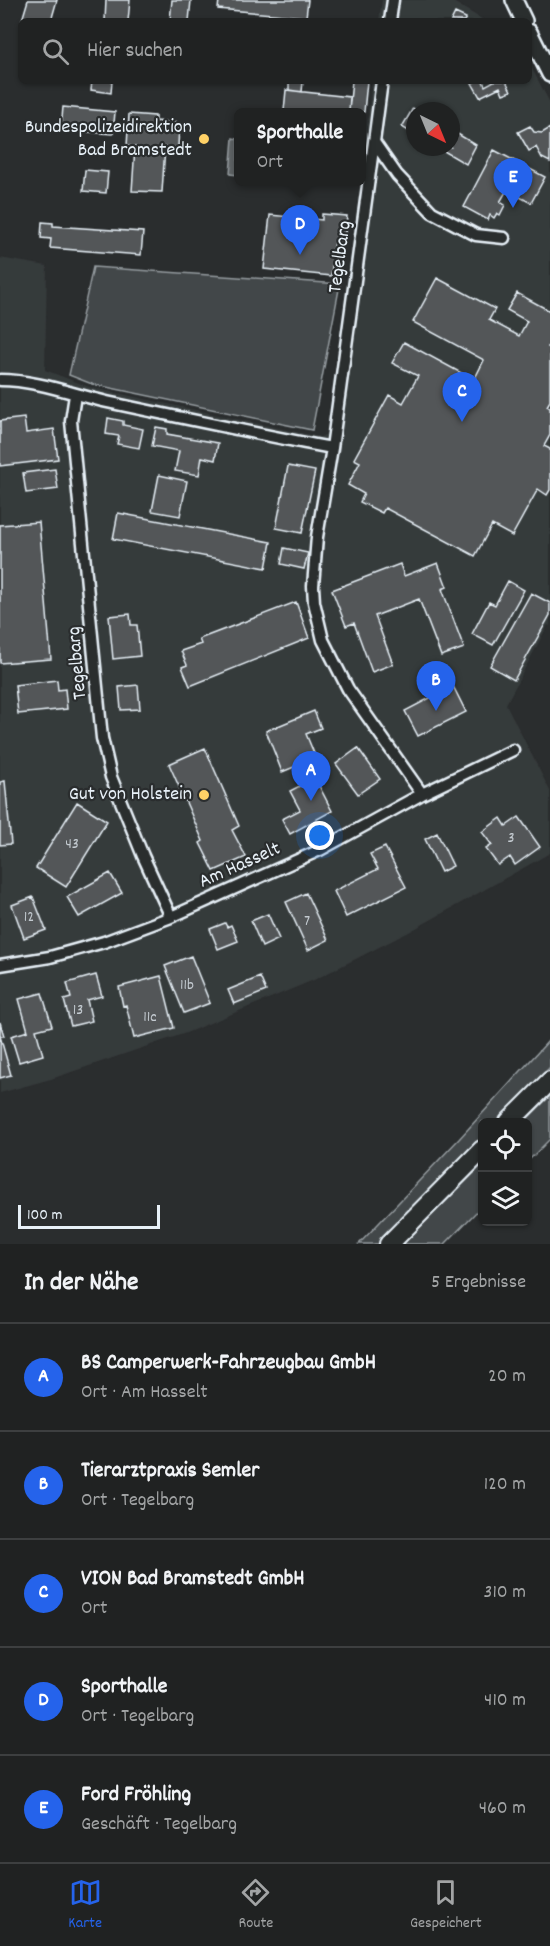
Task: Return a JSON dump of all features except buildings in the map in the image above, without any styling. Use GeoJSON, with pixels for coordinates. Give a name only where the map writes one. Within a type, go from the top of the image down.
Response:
{"type":"FeatureCollection","features":[{"type":"Feature","properties":{"kind":"main road"},"geometry":{"type":"LineString","coordinates":[[513,1118],[550,1081]]}},
{"type":"Feature","properties":{"kind":"main road"},"geometry":{"type":"LineString","coordinates":[[389,1244],[478,1155]]}},
{"type":"Feature","properties":{"kind":"street"},"geometry":{"type":"LineString","coordinates":[[390,18],[393,0]]}},
{"type":"Feature","properties":{"kind":"street"},"geometry":{"type":"LineString","coordinates":[[514,0],[523,18]]}},
{"type":"Feature","properties":{"kind":"street"},"geometry":{"type":"LineString","coordinates":[[532,38],[550,74]]}},
{"type":"Feature","properties":{"kind":"street","name":"Tegelbarg"},"geometry":{"type":"LineString","coordinates":[[382,84],[332,448],[317,537],[313,586],[316,617],[323,640],[348,689],[422,794]]}},
{"type":"Feature","properties":{"kind":"street"},"geometry":{"type":"LineString","coordinates":[[374,142],[397,175],[432,212],[476,235],[504,238]]}},
{"type":"Feature","properties":{"kind":"street"},"geometry":{"type":"LineString","coordinates":[[0,380],[21,380],[75,395],[211,425],[332,448]]}},
{"type":"Feature","properties":{"kind":"street","name":"Tegelbarg"},"geometry":{"type":"LineString","coordinates":[[75,395],[70,422],[102,738],[111,777],[171,917]]}},
{"type":"Feature","properties":{"kind":"street","name":"Am Hasselt"},"geometry":{"type":"LineString","coordinates":[[0,965],[50,957],[104,942],[171,917],[320,850],[422,794],[513,750]]}},
{"type":"Feature","properties":{"kind":"shaded area"},"geometry":{"type":"Polygon","coordinates":[[[382,0],[450,0],[480,18],[379,18],[382,0]]]}},
{"type":"Feature","properties":{"kind":"shaded area"},"geometry":{"type":"Polygon","coordinates":[[[532,69],[550,103],[550,626],[548,625],[506,704],[550,791],[550,853],[409,932],[316,979],[186,1033],[51,1079],[0,1093],[0,258],[47,266],[45,370],[89,387],[320,437],[327,434],[332,427],[360,186],[366,186],[366,133],[372,84],[532,84],[532,69]]]}},
{"type":"Feature","properties":{"kind":"shaded area"},"geometry":{"type":"Polygon","coordinates":[[[233,138],[234,174],[230,174],[233,138]]]}},
{"type":"Feature","properties":{"kind":"shaded area"},"geometry":{"type":"Polygon","coordinates":[[[93,267],[340,284],[312,430],[92,384],[69,375],[93,267]]]}},
{"type":"Feature","properties":{"kind":"shaded area"},"geometry":{"type":"Polygon","coordinates":[[[550,1039],[550,1067],[502,1118],[478,1118],[550,1039]]]}},
{"type":"Feature","properties":{"kind":"shaded area"},"geometry":{"type":"Polygon","coordinates":[[[550,1096],[550,1139],[532,1157],[532,1118],[528,1118],[550,1096]]]}},
{"type":"Feature","properties":{"kind":"shaded area"},"geometry":{"type":"Polygon","coordinates":[[[478,1118],[478,1143],[378,1244],[359,1244],[478,1118]]]}},
{"type":"Feature","properties":{"kind":"shaded area"},"geometry":{"type":"Polygon","coordinates":[[[478,1169],[478,1210],[445,1244],[403,1244],[478,1169]]]}},
{"type":"Feature","properties":{"kind":"place","name":"Bundespolizeidirektion Bad Bramstedt"},"geometry":{"type":"Point","coordinates":[204,139]}},
{"type":"Feature","properties":{"kind":"place","name":"Ford Fröhling"},"geometry":{"type":"Point","coordinates":[513,208]}},
{"type":"Feature","properties":{"kind":"place","name":"Sporthalle"},"geometry":{"type":"Point","coordinates":[300,255]}},
{"type":"Feature","properties":{"kind":"place","name":"VION Bad Bramstedt GmbH"},"geometry":{"type":"Point","coordinates":[462,422]}},
{"type":"Feature","properties":{"kind":"place","name":"Tierarztpraxis Semler"},"geometry":{"type":"Point","coordinates":[436,711]}},
{"type":"Feature","properties":{"kind":"place","name":"Gut von Holstein"},"geometry":{"type":"Point","coordinates":[204,795]}},
{"type":"Feature","properties":{"kind":"place","name":"BS Camperwerk-Fahrzeugbau GmbH"},"geometry":{"type":"Point","coordinates":[311,801]}}]}
